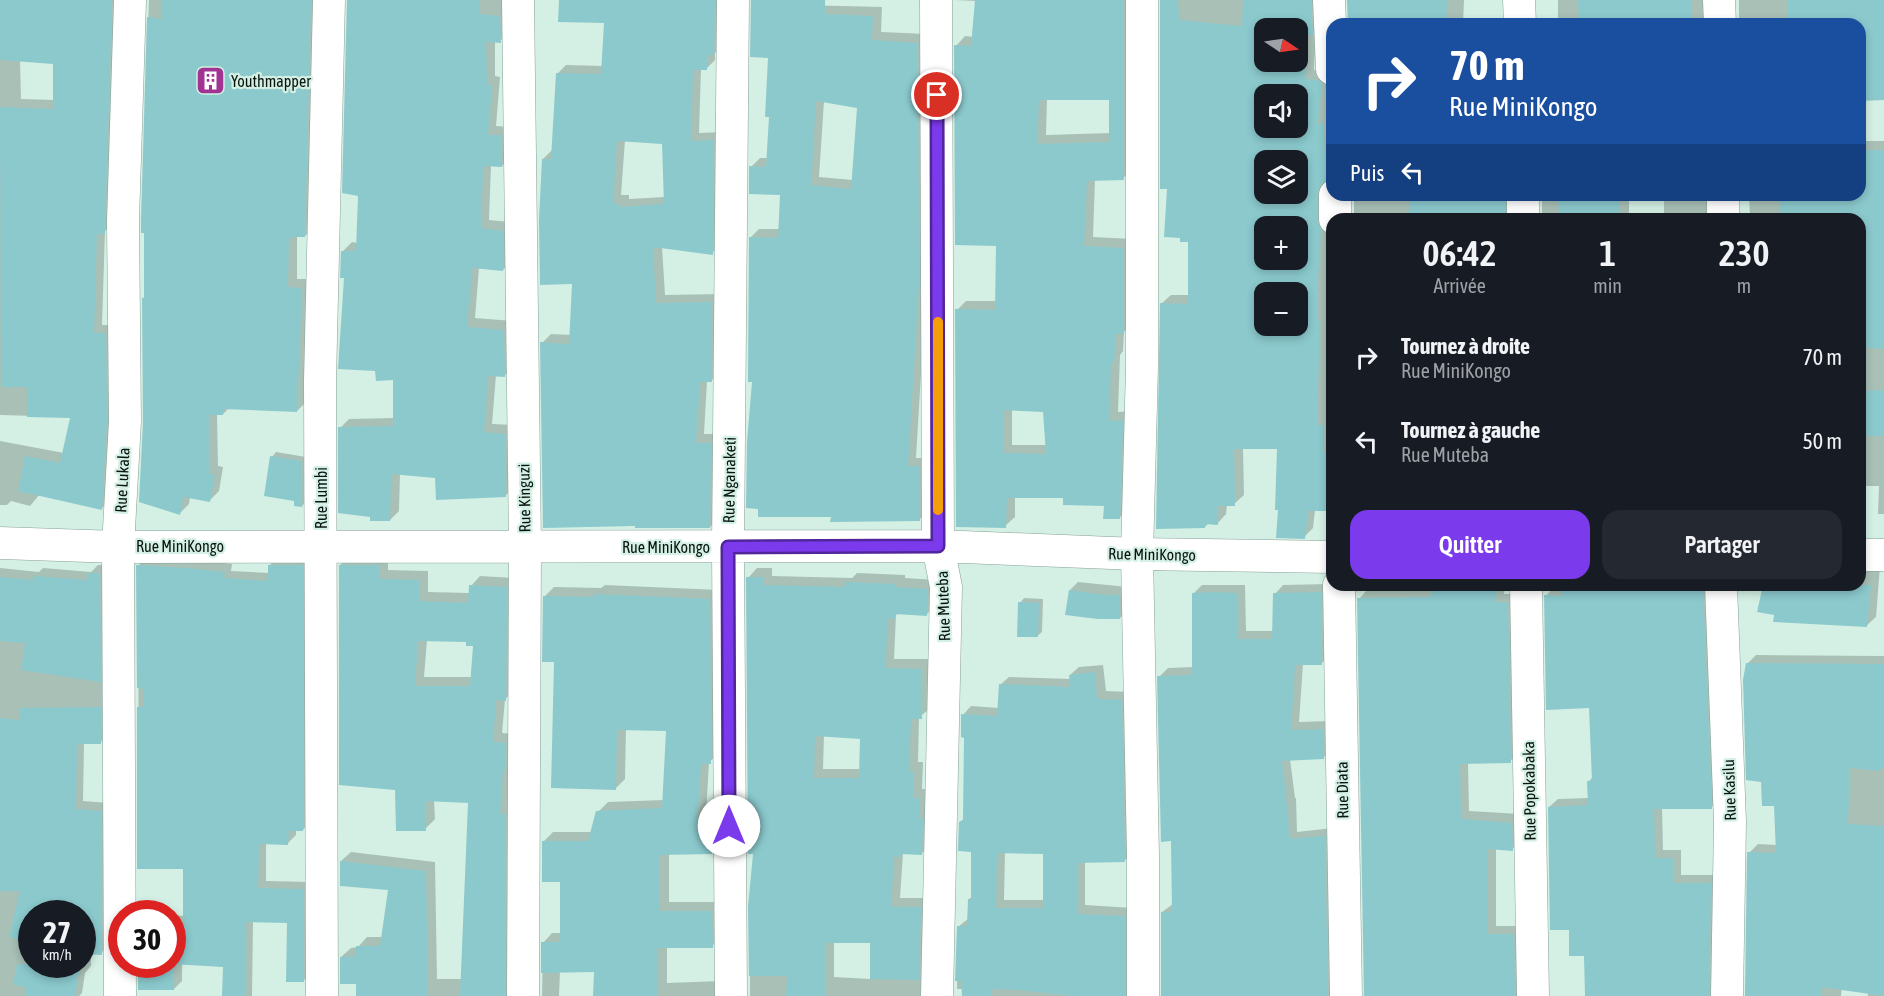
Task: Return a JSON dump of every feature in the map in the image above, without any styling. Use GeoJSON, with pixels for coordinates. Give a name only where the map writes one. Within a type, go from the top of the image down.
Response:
{"type":"FeatureCollection","features":[{"type":"Feature","properties":{"kind":"street","name":"Rue Lukala"},"geometry":{"type":"LineString","coordinates":[[120,996],[118,547],[125,421],[123,221],[130,0]]}},
{"type":"Feature","properties":{"kind":"street","name":"Rue Lumbi"},"geometry":{"type":"LineString","coordinates":[[322,996],[320,370],[329,0]]}},
{"type":"Feature","properties":{"kind":"street","name":"Rue Kinguzi"},"geometry":{"type":"LineString","coordinates":[[518,0],[525,546],[523,996]]}},
{"type":"Feature","properties":{"kind":"street","name":"Rue Nganaketi"},"geometry":{"type":"LineString","coordinates":[[731,996],[728,547],[733,0]]}},
{"type":"Feature","properties":{"kind":"street","name":"Rue Muteba"},"geometry":{"type":"LineString","coordinates":[[936,0],[938,546],[945,587],[937,996]]}},
{"type":"Feature","properties":{"kind":"street"},"geometry":{"type":"LineString","coordinates":[[1142,0],[1142,367],[1137,554],[1143,857],[1143,996]]}},
{"type":"Feature","properties":{"kind":"street"},"geometry":{"type":"LineString","coordinates":[[1329,0],[1330,18]]}},
{"type":"Feature","properties":{"kind":"street"},"geometry":{"type":"LineString","coordinates":[[1519,0],[1520,18]]}},
{"type":"Feature","properties":{"kind":"street"},"geometry":{"type":"LineString","coordinates":[[1719,0],[1720,18]]}},
{"type":"Feature","properties":{"kind":"street","name":"Rue MiniKongo"},"geometry":{"type":"LineString","coordinates":[[0,543],[118,547],[938,546],[1137,554],[1326,557]]}},
{"type":"Feature","properties":{"kind":"street"},"geometry":{"type":"LineString","coordinates":[[1866,555],[1884,555]]}},
{"type":"Feature","properties":{"kind":"street","name":"Rue Diata"},"geometry":{"type":"LineString","coordinates":[[1339,591],[1346,996]]}},
{"type":"Feature","properties":{"kind":"street","name":"Rue Popokabaka"},"geometry":{"type":"LineString","coordinates":[[1526,591],[1533,996]]}},
{"type":"Feature","properties":{"kind":"street","name":"Rue Kasilu"},"geometry":{"type":"LineString","coordinates":[[1721,591],[1730,822],[1727,996]]}},
{"type":"Feature","properties":{"kind":"building"},"geometry":{"type":"Polygon","coordinates":[[[0,0],[112,0],[105,234],[97,234],[94,333],[106,333],[107,421],[102,510],[18,491],[25,456],[60,463],[70,418],[27,417],[28,387],[1,387],[0,107],[53,109],[53,64],[0,60],[0,0]]]}},
{"type":"Feature","properties":{"kind":"building"},"geometry":{"type":"Polygon","coordinates":[[[162,0],[311,0],[305,237],[289,237],[288,287],[302,288],[297,412],[223,409],[223,415],[209,415],[209,474],[215,475],[210,502],[183,497],[180,515],[139,502],[143,422],[144,233],[141,233],[141,221],[147,17],[161,19],[162,0]]]}},
{"type":"Feature","properties":{"kind":"building"},"geometry":{"type":"Polygon","coordinates":[[[347,0],[480,0],[480,14],[500,16],[501,43],[486,42],[487,85],[492,85],[488,135],[502,135],[502,167],[483,166],[481,228],[503,231],[503,271],[472,268],[467,327],[504,330],[505,377],[488,376],[484,432],[506,434],[506,497],[436,500],[435,478],[391,474],[390,521],[370,521],[370,517],[338,513],[338,427],[393,426],[393,380],[376,381],[375,371],[338,369],[344,278],[340,278],[341,251],[356,251],[358,196],[342,193],[347,0]]]}},
{"type":"Feature","properties":{"kind":"building"},"geometry":{"type":"Polygon","coordinates":[[[559,0],[715,0],[714,55],[707,55],[707,70],[693,70],[691,141],[714,140],[713,255],[653,247],[656,303],[712,302],[712,382],[700,382],[696,443],[711,443],[710,528],[635,528],[635,526],[543,528],[540,342],[569,344],[572,284],[540,285],[539,219],[542,159],[551,159],[556,73],[601,74],[604,23],[558,22],[559,0]],[[617,141],[613,203],[620,204],[620,207],[664,204],[662,144],[617,141]]]}},
{"type":"Feature","properties":{"kind":"building"},"geometry":{"type":"Polygon","coordinates":[[[751,0],[825,0],[825,14],[873,16],[872,40],[918,43],[919,282],[908,466],[920,466],[920,521],[830,522],[831,517],[758,517],[758,509],[746,508],[747,442],[752,382],[748,382],[749,237],[778,238],[780,195],[749,194],[749,166],[766,167],[769,117],[765,117],[768,58],[750,57],[751,0]],[[816,101],[811,185],[851,189],[857,108],[816,101]]]}},
{"type":"Feature","properties":{"kind":"building"},"geometry":{"type":"Polygon","coordinates":[[[975,0],[1124,0],[1124,180],[1087,181],[1084,246],[1124,248],[1124,334],[1116,334],[1114,362],[1111,362],[1109,421],[1123,420],[1120,519],[1103,519],[1104,506],[1063,505],[1063,498],[1007,498],[1006,528],[956,527],[955,309],[995,310],[996,246],[955,245],[954,45],[971,46],[975,0]],[[1039,100],[1037,144],[1109,142],[1109,100],[1039,100]],[[1003,410],[1003,453],[1046,454],[1043,412],[1003,410]]]}},
{"type":"Feature","properties":{"kind":"building"},"geometry":{"type":"Polygon","coordinates":[[[1160,0],[1178,0],[1179,20],[1242,26],[1243,0],[1311,0],[1313,35],[1308,35],[1308,18],[1254,18],[1254,72],[1305,72],[1305,79],[1318,80],[1322,83],[1318,124],[1323,123],[1326,179],[1317,195],[1317,219],[1321,230],[1317,296],[1318,320],[1320,320],[1317,425],[1324,425],[1326,511],[1308,511],[1305,539],[1276,538],[1277,449],[1234,449],[1235,506],[1218,506],[1218,525],[1205,524],[1205,528],[1156,529],[1160,303],[1188,304],[1188,242],[1180,242],[1180,238],[1164,237],[1167,189],[1160,189],[1160,0]]]}},
{"type":"Feature","properties":{"kind":"building"},"geometry":{"type":"Polygon","coordinates":[[[1347,0],[1447,0],[1446,18],[1348,18],[1347,0]]]}},
{"type":"Feature","properties":{"kind":"building"},"geometry":{"type":"Polygon","coordinates":[[[1578,0],[1692,0],[1691,18],[1579,18],[1578,0]]]}},
{"type":"Feature","properties":{"kind":"building"},"geometry":{"type":"Polygon","coordinates":[[[1788,0],[1884,0],[1884,100],[1866,101],[1866,18],[1788,18],[1788,0]]]}},
{"type":"Feature","properties":{"kind":"building"},"geometry":{"type":"Polygon","coordinates":[[[1866,150],[1884,150],[1884,349],[1866,348],[1866,213],[1780,213],[1781,201],[1866,201],[1866,150]]]}},
{"type":"Feature","properties":{"kind":"building"},"geometry":{"type":"Polygon","coordinates":[[[1410,201],[1505,201],[1505,213],[1408,213],[1410,201]]]}},
{"type":"Feature","properties":{"kind":"building"},"geometry":{"type":"Polygon","coordinates":[[[1558,201],[1620,201],[1620,213],[1559,213],[1558,201]]]}},
{"type":"Feature","properties":{"kind":"building"},"geometry":{"type":"Polygon","coordinates":[[[1884,390],[1884,436],[1866,436],[1866,391],[1884,390]]]}},
{"type":"Feature","properties":{"kind":"building"},"geometry":{"type":"Polygon","coordinates":[[[270,456],[302,461],[302,507],[294,506],[294,501],[264,496],[270,456]]]}},
{"type":"Feature","properties":{"kind":"building"},"geometry":{"type":"Polygon","coordinates":[[[136,565],[225,572],[224,578],[268,581],[268,565],[303,565],[303,831],[289,831],[288,845],[259,844],[258,888],[304,889],[304,982],[286,982],[287,923],[246,922],[245,996],[222,996],[223,967],[186,965],[186,900],[183,900],[183,869],[137,869],[137,707],[143,707],[144,689],[137,688],[136,565]]]}},
{"type":"Feature","properties":{"kind":"building"},"geometry":{"type":"Polygon","coordinates":[[[339,565],[379,565],[379,579],[419,580],[419,601],[468,603],[469,585],[507,587],[506,701],[496,700],[493,742],[506,743],[506,769],[503,769],[500,813],[506,814],[505,996],[460,996],[468,803],[425,801],[426,831],[396,831],[395,790],[339,785],[339,565]],[[418,641],[415,686],[470,686],[473,646],[466,646],[466,642],[418,641]]]}},
{"type":"Feature","properties":{"kind":"building"},"geometry":{"type":"Polygon","coordinates":[[[88,573],[100,573],[101,682],[21,670],[25,643],[0,641],[0,577],[33,580],[33,576],[88,580],[88,573]]]}},
{"type":"Feature","properties":{"kind":"building"},"geometry":{"type":"Polygon","coordinates":[[[746,577],[763,577],[763,585],[846,587],[846,582],[896,584],[896,587],[928,589],[927,616],[895,614],[895,619],[888,618],[885,668],[921,669],[922,719],[911,719],[909,771],[914,771],[913,798],[919,798],[920,818],[923,819],[922,855],[901,854],[900,857],[894,857],[891,907],[921,907],[919,980],[870,979],[870,943],[825,943],[825,996],[786,996],[787,976],[749,976],[748,907],[753,854],[748,854],[746,577]],[[815,736],[814,778],[859,778],[860,739],[815,736]]]}},
{"type":"Feature","properties":{"kind":"building"},"geometry":{"type":"Polygon","coordinates":[[[1866,585],[1871,585],[1867,627],[1773,622],[1774,615],[1757,612],[1762,591],[1866,591],[1866,585]]]}},
{"type":"Feature","properties":{"kind":"building"},"geometry":{"type":"Polygon","coordinates":[[[1069,590],[1120,595],[1120,619],[1065,615],[1069,590]]]}},
{"type":"Feature","properties":{"kind":"building"},"geometry":{"type":"Polygon","coordinates":[[[1432,591],[1497,591],[1496,602],[1508,602],[1511,763],[1460,764],[1461,819],[1512,823],[1513,851],[1488,849],[1488,934],[1514,934],[1515,996],[1364,996],[1357,598],[1430,597],[1432,591]]]}},
{"type":"Feature","properties":{"kind":"building"},"geometry":{"type":"Polygon","coordinates":[[[1562,591],[1703,591],[1712,809],[1654,809],[1655,858],[1673,858],[1673,883],[1711,883],[1709,996],[1585,996],[1584,956],[1569,956],[1569,930],[1550,930],[1548,807],[1588,805],[1587,781],[1592,781],[1589,708],[1546,710],[1544,595],[1562,596],[1562,591]]]}},
{"type":"Feature","properties":{"kind":"building"},"geometry":{"type":"Polygon","coordinates":[[[1321,592],[1322,665],[1295,665],[1291,730],[1323,729],[1324,759],[1282,761],[1288,806],[1289,839],[1325,836],[1328,996],[1161,996],[1161,912],[1172,912],[1171,841],[1161,842],[1157,676],[1192,675],[1192,593],[1237,593],[1238,639],[1272,639],[1273,593],[1321,592]]]}},
{"type":"Feature","properties":{"kind":"building"},"geometry":{"type":"Polygon","coordinates":[[[594,594],[710,599],[711,764],[701,764],[697,824],[712,824],[712,854],[660,855],[660,911],[712,911],[713,948],[658,948],[658,996],[593,996],[594,972],[541,973],[541,942],[560,942],[560,882],[542,882],[542,841],[588,841],[596,811],[662,808],[666,731],[617,730],[616,790],[551,788],[554,662],[542,662],[543,596],[593,597],[594,594]]]}},
{"type":"Feature","properties":{"kind":"building"},"geometry":{"type":"Polygon","coordinates":[[[1018,602],[1039,603],[1038,637],[1017,637],[1018,602]]]}},
{"type":"Feature","properties":{"kind":"building"},"geometry":{"type":"Polygon","coordinates":[[[1746,663],[1884,664],[1884,768],[1880,771],[1850,768],[1848,824],[1884,826],[1884,996],[1821,987],[1821,996],[1745,996],[1747,852],[1776,853],[1774,806],[1762,806],[1761,782],[1746,780],[1743,680],[1746,663]]]}},
{"type":"Feature","properties":{"kind":"building"},"geometry":{"type":"Polygon","coordinates":[[[1095,672],[1097,699],[1122,700],[1125,862],[1077,863],[1077,914],[1125,916],[1125,996],[1073,996],[991,989],[991,996],[962,996],[961,981],[955,981],[957,926],[967,926],[968,899],[971,899],[971,852],[958,851],[959,822],[963,820],[964,738],[961,737],[961,714],[997,716],[999,684],[1070,687],[1069,675],[1095,672]],[[997,853],[996,908],[1043,908],[1043,854],[997,853]]]}},
{"type":"Feature","properties":{"kind":"building"},"geometry":{"type":"Polygon","coordinates":[[[101,707],[101,744],[77,744],[76,809],[101,811],[102,955],[96,955],[96,900],[18,900],[18,939],[9,937],[20,891],[0,891],[0,718],[20,720],[20,708],[101,707]]]}},
{"type":"Feature","properties":{"kind":"building"},"geometry":{"type":"Polygon","coordinates":[[[340,861],[426,871],[428,996],[356,996],[356,984],[340,984],[340,957],[356,956],[356,946],[380,946],[388,890],[340,886],[340,861]]]}},
{"type":"Feature","properties":{"kind":"building"},"geometry":{"type":"Polygon","coordinates":[[[17,964],[18,978],[78,978],[75,996],[26,996],[26,987],[13,985],[17,964]]]}},
{"type":"Feature","properties":{"kind":"building"},"geometry":{"type":"Polygon","coordinates":[[[138,978],[174,978],[174,990],[138,990],[138,978]]]}},
{"type":"Feature","properties":{"kind":"slow traffic"},"geometry":{"type":"LineString","coordinates":[[938,322],[938,510]]}},
{"type":"Feature","properties":{"kind":"place","name":"Youthmapper"},"geometry":{"type":"Point","coordinates":[210,81]}},
{"type":"Feature","properties":{"kind":"route"},"geometry":{"type":"LineString","coordinates":[[729,826],[728,547],[938,546],[937,95]]}}]}
